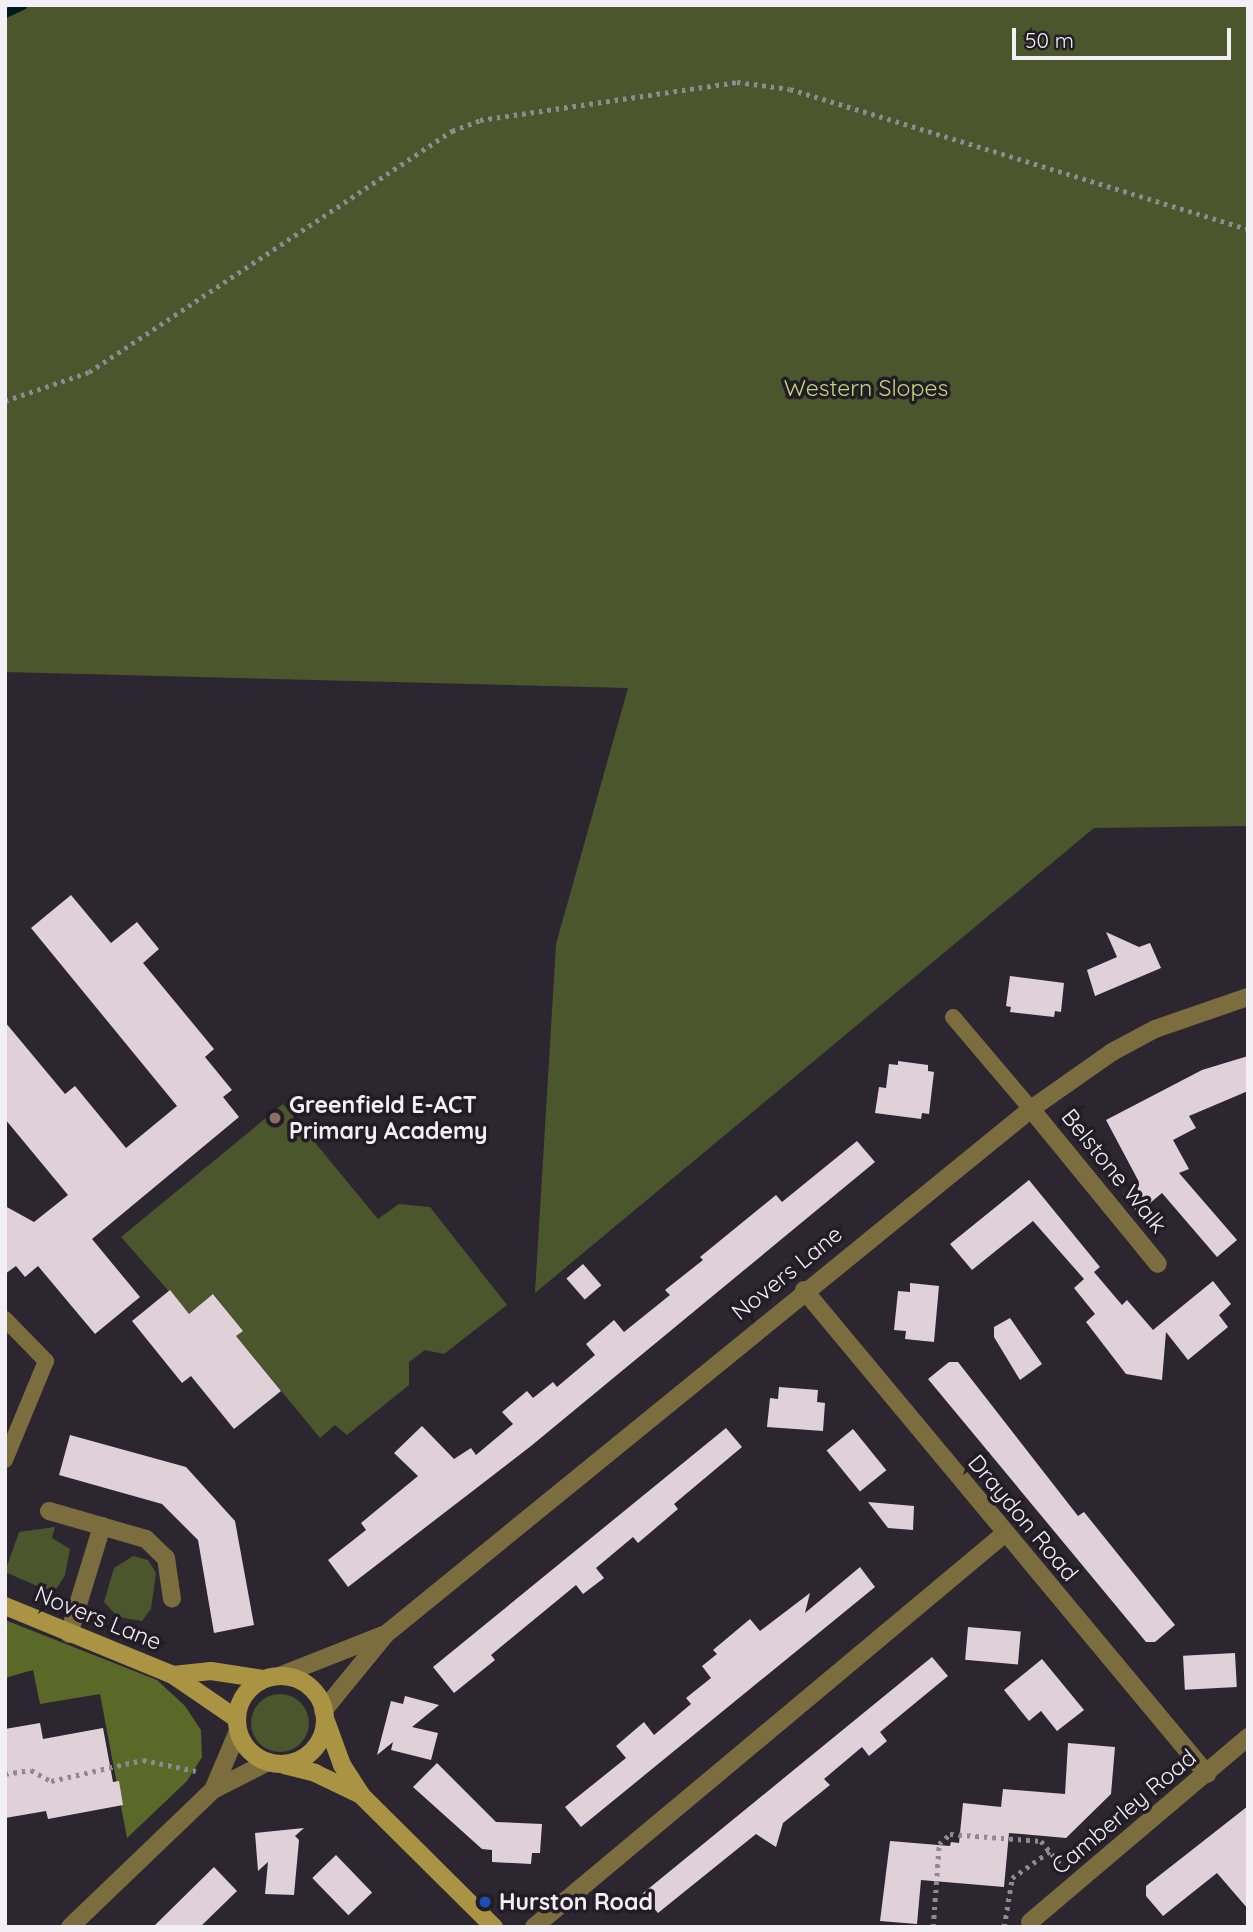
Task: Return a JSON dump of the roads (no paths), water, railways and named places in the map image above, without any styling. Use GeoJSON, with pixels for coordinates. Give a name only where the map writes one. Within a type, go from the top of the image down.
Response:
{"type":"FeatureCollection","features":[{"type":"Feature","properties":{"kind":"street","name":"Novers Lane"},"geometry":{"type":"LineString","coordinates":[[324,1715],[386,1634],[804,1290],[1031,1109],[1069,1080],[1144,1035],[1248,997]]}},
{"type":"Feature","properties":{"kind":"street","name":"Belstone Walk"},"geometry":{"type":"LineString","coordinates":[[1031,1109],[1158,1264]]}},
{"type":"Feature","properties":{"kind":"street","name":"Draydon Road"},"geometry":{"type":"LineString","coordinates":[[804,1290],[1003,1535],[1207,1774]]}},
{"type":"Feature","properties":{"kind":"street"},"geometry":{"type":"LineString","coordinates":[[49,1511],[146,1539],[160,1550],[172,1575],[172,1599]]}},
{"type":"Feature","properties":{"kind":"street"},"geometry":{"type":"LineString","coordinates":[[69,1634],[102,1526]]}},
{"type":"Feature","properties":{"kind":"street"},"geometry":{"type":"LineString","coordinates":[[534,1927],[1003,1535]]}},
{"type":"Feature","properties":{"kind":"street","name":"Novers Lane"},"geometry":{"type":"LineString","coordinates":[[5,1606],[173,1675],[237,1725]]}},
{"type":"Feature","properties":{"kind":"street","name":"Novers Lane"},"geometry":{"type":"LineString","coordinates":[[173,1675],[211,1671],[272,1677],[386,1634]]}},
{"type":"Feature","properties":{"kind":"street"},"geometry":{"type":"LineString","coordinates":[[70,1927],[215,1783],[237,1725],[245,1695],[272,1677],[308,1685],[324,1715],[342,1765],[362,1796],[494,1927]]}},
{"type":"Feature","properties":{"kind":"street"},"geometry":{"type":"LineString","coordinates":[[215,1783],[310,1754],[323,1734],[324,1715]]}},
{"type":"Feature","properties":{"kind":"street"},"geometry":{"type":"LineString","coordinates":[[237,1725],[249,1751],[274,1764],[316,1773],[362,1796]]}},
{"type":"Feature","properties":{"kind":"street","name":"Camberley Road"},"geometry":{"type":"LineString","coordinates":[[1030,1922],[1248,1737]]}},
{"type":"Feature","properties":{"kind":"lane"},"geometry":{"type":"LineString","coordinates":[[953,1017],[1031,1109]]}},
{"type":"Feature","properties":{"kind":"lane"},"geometry":{"type":"LineString","coordinates":[[5,1319],[46,1361],[5,1460]]}},
{"type":"Feature","properties":{"kind":"waterway"},"geometry":{"type":"LineString","coordinates":[[5,13],[22,5]]}},
{"type":"Feature","properties":{"kind":"place","name":"Greenfield E-ACT Primary Academy"},"geometry":{"type":"Point","coordinates":[275,1118]}},
{"type":"Feature","properties":{"kind":"place","name":"Hurston Road"},"geometry":{"type":"Point","coordinates":[485,1902]}},
{"type":"Feature","properties":{"kind":"park label","name":"Western Slopes"},"geometry":{"type":"Point","coordinates":[866,388]}}]}
